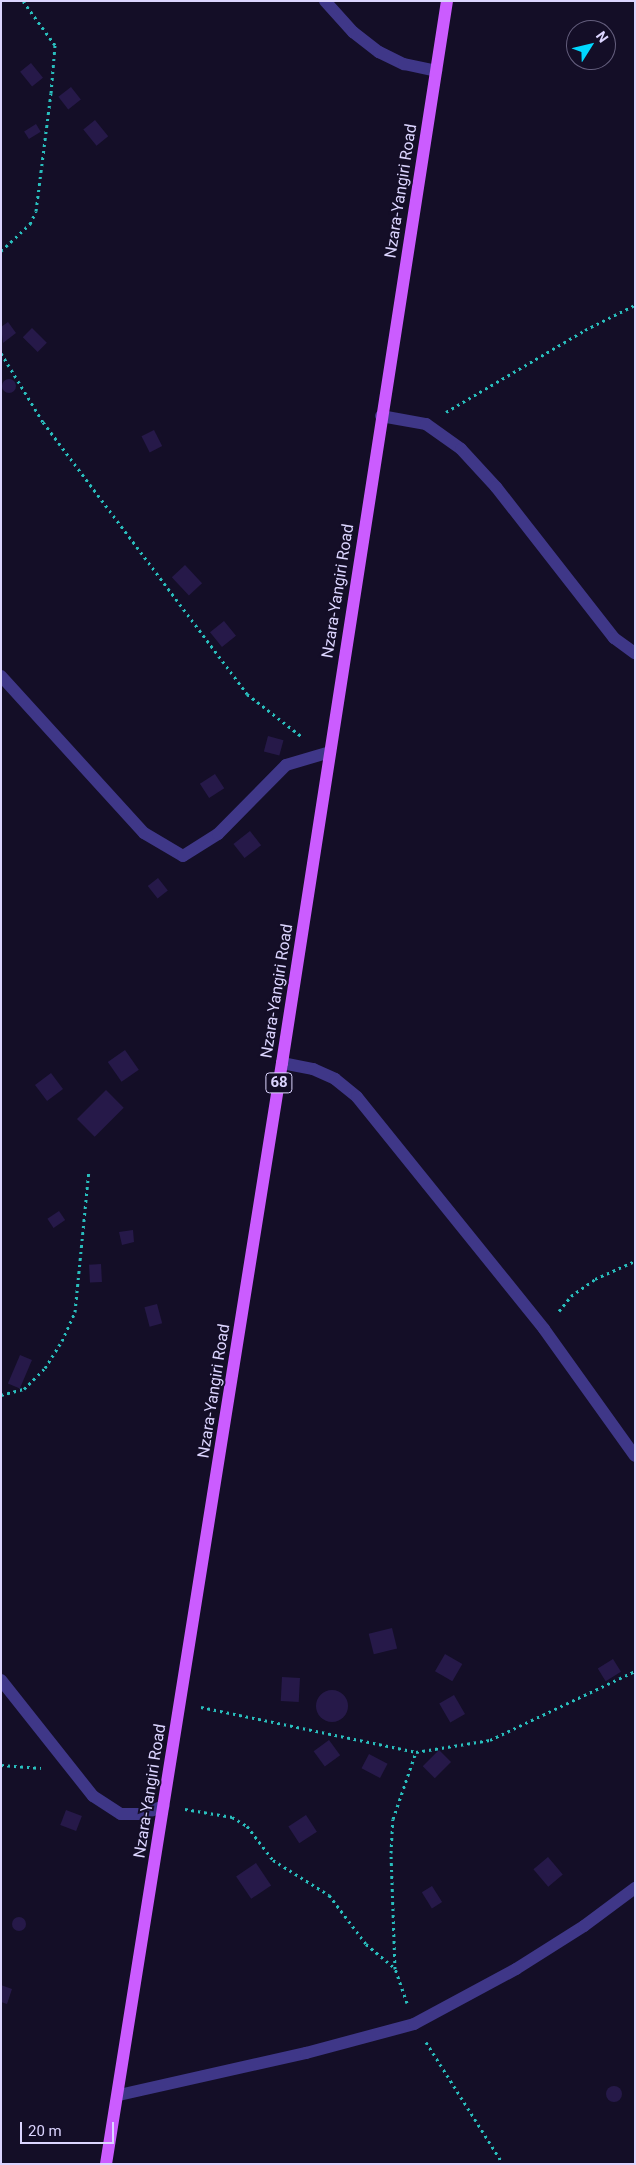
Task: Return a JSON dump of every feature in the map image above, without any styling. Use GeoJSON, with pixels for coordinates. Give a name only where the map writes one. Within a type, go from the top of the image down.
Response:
{"type":"FeatureCollection","features":[{"type":"Feature","properties":{"kind":"main road","name":"Nzara-Yangiri Road"},"geometry":{"type":"LineString","coordinates":[[106,2164],[119,2095],[282,1062],[447,1]]}},
{"type":"Feature","properties":{"kind":"street"},"geometry":{"type":"LineString","coordinates":[[325,1],[353,32],[379,52],[404,64],[436,71]]}},
{"type":"Feature","properties":{"kind":"street"},"geometry":{"type":"LineString","coordinates":[[381,416],[426,424],[461,449],[496,487],[614,638],[635,653]]}},
{"type":"Feature","properties":{"kind":"street"},"geometry":{"type":"LineString","coordinates":[[1,676],[144,833],[183,856],[218,834],[286,765],[330,752]]}},
{"type":"Feature","properties":{"kind":"street"},"geometry":{"type":"LineString","coordinates":[[282,1062],[314,1069],[334,1079],[357,1097],[544,1329],[635,1456]]}},
{"type":"Feature","properties":{"kind":"street"},"geometry":{"type":"LineString","coordinates":[[1,1680],[93,1796],[121,1814],[142,1814],[164,1806]]}},
{"type":"Feature","properties":{"kind":"street"},"geometry":{"type":"LineString","coordinates":[[119,2095],[306,2053],[414,2024],[516,1969],[584,1926],[635,1888]]}},
{"type":"Feature","properties":{"kind":"path"},"geometry":{"type":"LineString","coordinates":[[1,251],[30,224],[36,211],[51,93],[55,45],[22,1]]}},
{"type":"Feature","properties":{"kind":"path"},"geometry":{"type":"LineString","coordinates":[[426,424],[585,330],[635,305]]}},
{"type":"Feature","properties":{"kind":"path"},"geometry":{"type":"LineString","coordinates":[[1,353],[44,422],[247,694],[298,734],[330,752]]}},
{"type":"Feature","properties":{"kind":"path"},"geometry":{"type":"LineString","coordinates":[[1,1395],[24,1389],[45,1368],[62,1341],[75,1312],[89,1170]]}},
{"type":"Feature","properties":{"kind":"path"},"geometry":{"type":"LineString","coordinates":[[544,1329],[571,1296],[595,1279],[635,1261]]}},
{"type":"Feature","properties":{"kind":"path"},"geometry":{"type":"LineString","coordinates":[[180,1703],[416,1752],[490,1740],[635,1671]]}},
{"type":"Feature","properties":{"kind":"path"},"geometry":{"type":"LineString","coordinates":[[416,1752],[393,1819],[390,1853],[395,1969],[414,2024],[503,2164]]}},
{"type":"Feature","properties":{"kind":"path"},"geometry":{"type":"LineString","coordinates":[[1,1765],[24,1769],[69,1766]]}},
{"type":"Feature","properties":{"kind":"path"},"geometry":{"type":"LineString","coordinates":[[164,1806],[232,1818],[247,1826],[273,1860],[329,1895],[366,1944],[395,1969]]}},
{"type":"Feature","properties":{"kind":"building"},"geometry":{"type":"Polygon","coordinates":[[[31,63],[43,78],[32,87],[20,72],[31,63]]]}},
{"type":"Feature","properties":{"kind":"building"},"geometry":{"type":"Polygon","coordinates":[[[71,87],[81,100],[68,109],[58,97],[71,87]]]}},
{"type":"Feature","properties":{"kind":"building"},"geometry":{"type":"Polygon","coordinates":[[[95,120],[108,136],[97,146],[83,129],[95,120]]]}},
{"type":"Feature","properties":{"kind":"building"},"geometry":{"type":"Polygon","coordinates":[[[36,124],[41,132],[29,139],[24,131],[36,124]]]}},
{"type":"Feature","properties":{"kind":"building"},"geometry":{"type":"Polygon","coordinates":[[[8,322],[16,333],[3,343],[1,327],[8,322]]]}},
{"type":"Feature","properties":{"kind":"building"},"geometry":{"type":"Polygon","coordinates":[[[32,328],[47,343],[38,352],[23,337],[32,328]]]}},
{"type":"Feature","properties":{"kind":"building"},"geometry":{"type":"Polygon","coordinates":[[[9,379],[14,381],[16,386],[14,391],[9,393],[4,391],[2,386],[4,381],[9,379]]]}},
{"type":"Feature","properties":{"kind":"building"},"geometry":{"type":"Polygon","coordinates":[[[154,430],[162,446],[150,452],[142,436],[154,430]]]}},
{"type":"Feature","properties":{"kind":"building"},"geometry":{"type":"Polygon","coordinates":[[[185,565],[202,583],[189,596],[172,577],[185,565]]]}},
{"type":"Feature","properties":{"kind":"building"},"geometry":{"type":"Polygon","coordinates":[[[224,621],[236,636],[222,647],[210,632],[224,621]]]}},
{"type":"Feature","properties":{"kind":"building"},"geometry":{"type":"Polygon","coordinates":[[[268,736],[283,740],[279,756],[264,751],[268,736]]]}},
{"type":"Feature","properties":{"kind":"building"},"geometry":{"type":"Polygon","coordinates":[[[215,774],[224,788],[209,798],[200,784],[215,774]]]}},
{"type":"Feature","properties":{"kind":"building"},"geometry":{"type":"Polygon","coordinates":[[[250,831],[261,845],[245,858],[233,844],[250,831]]]}},
{"type":"Feature","properties":{"kind":"building"},"geometry":{"type":"Polygon","coordinates":[[[158,878],[168,891],[158,899],[148,886],[158,878]]]}},
{"type":"Feature","properties":{"kind":"building"},"geometry":{"type":"Polygon","coordinates":[[[125,1050],[139,1070],[122,1082],[108,1062],[125,1050]]]}},
{"type":"Feature","properties":{"kind":"building"},"geometry":{"type":"Polygon","coordinates":[[[51,1073],[63,1089],[47,1101],[35,1085],[51,1073]]]}},
{"type":"Feature","properties":{"kind":"building"},"geometry":{"type":"Polygon","coordinates":[[[106,1090],[124,1108],[95,1137],[77,1119],[106,1090]]]}},
{"type":"Feature","properties":{"kind":"building"},"geometry":{"type":"Polygon","coordinates":[[[59,1211],[65,1220],[54,1228],[47,1219],[59,1211]]]}},
{"type":"Feature","properties":{"kind":"building"},"geometry":{"type":"Polygon","coordinates":[[[133,1230],[134,1242],[122,1245],[119,1232],[133,1230]]]}},
{"type":"Feature","properties":{"kind":"building"},"geometry":{"type":"Polygon","coordinates":[[[101,1264],[102,1282],[90,1283],[89,1265],[101,1264]]]}},
{"type":"Feature","properties":{"kind":"building"},"geometry":{"type":"Polygon","coordinates":[[[157,1304],[162,1323],[150,1327],[144,1307],[157,1304]]]}},
{"type":"Feature","properties":{"kind":"building"},"geometry":{"type":"Polygon","coordinates":[[[20,1355],[32,1360],[20,1389],[8,1384],[20,1355]]]}},
{"type":"Feature","properties":{"kind":"building"},"geometry":{"type":"Polygon","coordinates":[[[392,1628],[397,1648],[374,1654],[369,1634],[392,1628]]]}},
{"type":"Feature","properties":{"kind":"building"},"geometry":{"type":"Polygon","coordinates":[[[445,1654],[462,1664],[452,1681],[435,1671],[445,1654]]]}},
{"type":"Feature","properties":{"kind":"building"},"geometry":{"type":"Polygon","coordinates":[[[613,1659],[621,1672],[606,1681],[598,1669],[613,1659]]]}},
{"type":"Feature","properties":{"kind":"building"},"geometry":{"type":"Polygon","coordinates":[[[282,1677],[300,1678],[299,1702],[281,1701],[282,1677]]]}},
{"type":"Feature","properties":{"kind":"building"},"geometry":{"type":"Polygon","coordinates":[[[332,1690],[338,1691],[343,1695],[347,1700],[347,1712],[343,1717],[338,1721],[332,1722],[326,1721],[321,1717],[317,1712],[316,1706],[317,1700],[321,1695],[326,1691],[332,1690]]]}},
{"type":"Feature","properties":{"kind":"building"},"geometry":{"type":"Polygon","coordinates":[[[454,1695],[465,1714],[450,1723],[439,1704],[454,1695]]]}},
{"type":"Feature","properties":{"kind":"building"},"geometry":{"type":"Polygon","coordinates":[[[329,1740],[340,1755],[325,1767],[314,1751],[329,1740]]]}},
{"type":"Feature","properties":{"kind":"building"},"geometry":{"type":"Polygon","coordinates":[[[439,1750],[451,1762],[435,1778],[423,1766],[439,1750]]]}},
{"type":"Feature","properties":{"kind":"building"},"geometry":{"type":"Polygon","coordinates":[[[369,1754],[388,1764],[380,1778],[361,1768],[369,1754]]]}},
{"type":"Feature","properties":{"kind":"building"},"geometry":{"type":"Polygon","coordinates":[[[66,1810],[82,1816],[76,1831],[60,1825],[66,1810]]]}},
{"type":"Feature","properties":{"kind":"building"},"geometry":{"type":"Polygon","coordinates":[[[306,1815],[317,1832],[299,1843],[288,1826],[306,1815]]]}},
{"type":"Feature","properties":{"kind":"building"},"geometry":{"type":"Polygon","coordinates":[[[548,1857],[563,1875],[548,1887],[533,1869],[548,1857]]]}},
{"type":"Feature","properties":{"kind":"building"},"geometry":{"type":"Polygon","coordinates":[[[256,1863],[271,1885],[251,1899],[236,1876],[256,1863]]]}},
{"type":"Feature","properties":{"kind":"building"},"geometry":{"type":"Polygon","coordinates":[[[432,1886],[442,1902],[432,1908],[422,1892],[432,1886]]]}},
{"type":"Feature","properties":{"kind":"building"},"geometry":{"type":"Polygon","coordinates":[[[19,1917],[24,1919],[26,1924],[24,1929],[19,1931],[14,1929],[12,1924],[14,1919],[19,1917]]]}},
{"type":"Feature","properties":{"kind":"building"},"geometry":{"type":"Polygon","coordinates":[[[1,1985],[12,1989],[7,2004],[1,2002],[1,1985]]]}},
{"type":"Feature","properties":{"kind":"building"},"geometry":{"type":"Polygon","coordinates":[[[611,2086],[617,2086],[622,2091],[620,2100],[611,2102],[606,2097],[606,2091],[611,2086]]]}}]}
